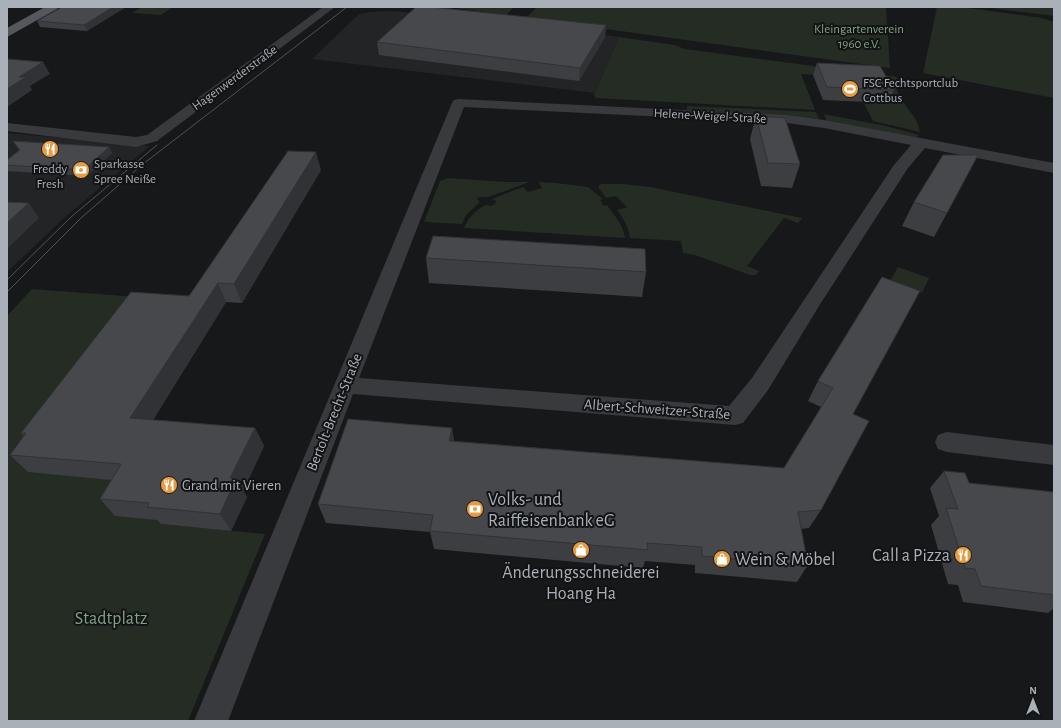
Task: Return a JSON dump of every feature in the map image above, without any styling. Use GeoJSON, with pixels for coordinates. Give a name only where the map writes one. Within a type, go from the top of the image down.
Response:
{"type":"FeatureCollection","features":[{"type":"Feature","properties":{"kind":"main road"},"geometry":{"type":"LineString","coordinates":[[18,14],[31,7]]}},
{"type":"Feature","properties":{"kind":"main road"},"geometry":{"type":"LineString","coordinates":[[7,33],[53,7]]}},
{"type":"Feature","properties":{"kind":"street","name":"Hagenwerderstraße"},"geometry":{"type":"LineString","coordinates":[[7,128],[136,142],[152,138],[330,7]]}},
{"type":"Feature","properties":{"kind":"street","name":"Helene-Weigel-Straße"},"geometry":{"type":"LineString","coordinates":[[459,103],[788,119],[824,124],[1054,168]]}},
{"type":"Feature","properties":{"kind":"street","name":"Bertolt-Brecht-Straße"},"geometry":{"type":"LineString","coordinates":[[211,721],[459,103]]}},
{"type":"Feature","properties":{"kind":"street","name":"Albert-Schweitzer-Straße"},"geometry":{"type":"LineString","coordinates":[[345,385],[735,416],[760,384],[811,303],[902,165],[921,143]]}},
{"type":"Feature","properties":{"kind":"street"},"geometry":{"type":"LineString","coordinates":[[947,442],[1054,455]]}},
{"type":"Feature","properties":{"kind":"shaded area"},"geometry":{"type":"Polygon","coordinates":[[[388,11],[511,23],[619,37],[595,93],[312,59],[359,14],[388,11]]]}},
{"type":"Feature","properties":{"kind":"shaded area"},"geometry":{"type":"Polygon","coordinates":[[[7,133],[150,146],[64,218],[7,272],[7,133]]]}},
{"type":"Feature","properties":{"kind":"green space"},"geometry":{"type":"Polygon","coordinates":[[[142,7],[173,7],[161,15],[132,13],[142,7]]]}},
{"type":"Feature","properties":{"kind":"green space"},"geometry":{"type":"Polygon","coordinates":[[[450,7],[514,7],[506,15],[450,7]]]}},
{"type":"Feature","properties":{"kind":"green space","name":"Kleingartenverein 1960 e.V."},"geometry":{"type":"Polygon","coordinates":[[[537,7],[886,7],[890,68],[526,18],[537,7]]]}},
{"type":"Feature","properties":{"kind":"green space"},"geometry":{"type":"Polygon","coordinates":[[[937,7],[961,7],[1042,18],[1054,22],[1054,98],[923,73],[937,7]]]}},
{"type":"Feature","properties":{"kind":"green space"},"geometry":{"type":"Polygon","coordinates":[[[983,7],[1054,7],[1054,16],[983,7]]]}},
{"type":"Feature","properties":{"kind":"green space"},"geometry":{"type":"Polygon","coordinates":[[[619,37],[675,45],[685,49],[897,77],[896,83],[899,94],[916,120],[920,132],[873,121],[863,102],[889,103],[875,78],[801,74],[815,110],[596,98],[594,95],[619,37]]]}},
{"type":"Feature","properties":{"kind":"green space"},"geometry":{"type":"Polygon","coordinates":[[[687,106],[816,112],[819,119],[687,110],[687,106]]]}},
{"type":"Feature","properties":{"kind":"green space"},"geometry":{"type":"Polygon","coordinates":[[[824,114],[886,126],[919,135],[915,138],[827,122],[824,114]]]}},
{"type":"Feature","properties":{"kind":"green space"},"geometry":{"type":"Polygon","coordinates":[[[448,178],[505,182],[530,182],[488,197],[479,197],[477,199],[480,202],[466,215],[462,224],[424,222],[440,181],[448,178]]]}},
{"type":"Feature","properties":{"kind":"green space"},"geometry":{"type":"Polygon","coordinates":[[[539,182],[588,187],[603,199],[600,200],[604,206],[607,205],[618,221],[623,229],[625,238],[464,228],[470,217],[478,210],[485,205],[491,206],[495,204],[496,201],[492,199],[523,187],[528,192],[542,188],[539,182]]]}},
{"type":"Feature","properties":{"kind":"green space"},"geometry":{"type":"Polygon","coordinates":[[[601,184],[624,184],[650,187],[802,218],[798,223],[784,218],[747,266],[759,271],[756,275],[750,275],[695,255],[683,253],[681,241],[630,238],[625,223],[617,210],[627,207],[616,196],[606,198],[598,187],[601,184]]]}},
{"type":"Feature","properties":{"kind":"green space"},"geometry":{"type":"Polygon","coordinates":[[[898,267],[929,278],[922,293],[890,281],[898,267]]]}},
{"type":"Feature","properties":{"kind":"green space","name":"Stadtplatz"},"geometry":{"type":"Polygon","coordinates":[[[32,289],[151,298],[116,480],[163,520],[161,524],[265,534],[188,721],[7,721],[7,316],[32,289]]]}},
{"type":"Feature","properties":{"kind":"building"},"geometry":{"type":"Polygon","coordinates":[[[62,7],[113,7],[84,25],[37,21],[62,7]]]}},
{"type":"Feature","properties":{"kind":"building"},"geometry":{"type":"Polygon","coordinates":[[[416,7],[431,7],[606,25],[580,68],[377,42],[416,7]]]}},
{"type":"Feature","properties":{"kind":"building"},"geometry":{"type":"Polygon","coordinates":[[[7,59],[43,62],[19,77],[26,77],[7,89],[7,59]]]}},
{"type":"Feature","properties":{"kind":"building"},"geometry":{"type":"Polygon","coordinates":[[[817,63],[880,66],[894,90],[827,87],[817,63]]]}},
{"type":"Feature","properties":{"kind":"building"},"geometry":{"type":"Polygon","coordinates":[[[756,116],[785,118],[800,164],[768,163],[756,116]]]}},
{"type":"Feature","properties":{"kind":"building"},"geometry":{"type":"Polygon","coordinates":[[[13,141],[109,147],[84,170],[7,165],[7,160],[20,150],[13,141]]]}},
{"type":"Feature","properties":{"kind":"building"},"geometry":{"type":"Polygon","coordinates":[[[288,151],[316,152],[234,284],[218,283],[130,418],[255,428],[230,478],[236,479],[220,514],[147,507],[149,503],[100,499],[121,464],[10,455],[26,433],[21,433],[131,292],[189,296],[288,151]]]}},
{"type":"Feature","properties":{"kind":"building"},"geometry":{"type":"Polygon","coordinates":[[[943,155],[978,155],[947,213],[914,202],[943,155]]]}},
{"type":"Feature","properties":{"kind":"building"},"geometry":{"type":"Polygon","coordinates":[[[7,202],[29,203],[7,223],[7,202]]]}},
{"type":"Feature","properties":{"kind":"building"},"geometry":{"type":"Polygon","coordinates":[[[433,236],[645,249],[646,272],[426,258],[433,236]]]}},
{"type":"Feature","properties":{"kind":"building"},"geometry":{"type":"Polygon","coordinates":[[[882,277],[920,291],[853,414],[869,421],[821,510],[798,512],[808,565],[702,556],[702,547],[647,543],[648,550],[430,531],[433,515],[318,504],[348,419],[452,428],[449,441],[784,468],[833,388],[818,381],[882,277]]]}},
{"type":"Feature","properties":{"kind":"building"},"geometry":{"type":"Polygon","coordinates":[[[944,471],[965,473],[969,483],[1054,492],[1054,595],[981,586],[975,569],[965,568],[946,508],[958,509],[944,471]]]}},
{"type":"Feature","properties":{"kind":"tram line"},"geometry":{"type":"LineString","coordinates":[[7,292],[81,218],[143,164],[347,7]]}},
{"type":"Feature","properties":{"kind":"tram line"},"geometry":{"type":"LineString","coordinates":[[7,280],[71,217],[157,145]]}},
{"type":"Feature","properties":{"kind":"place","name":"FSC Fechtsportclub Cottbus"},"geometry":{"type":"Point","coordinates":[850,89]}},
{"type":"Feature","properties":{"kind":"place","name":"Freddy Fresh"},"geometry":{"type":"Point","coordinates":[50,149]}},
{"type":"Feature","properties":{"kind":"place","name":"Sparkasse Spree Neiße"},"geometry":{"type":"Point","coordinates":[81,170]}},
{"type":"Feature","properties":{"kind":"place","name":"Grand mit Vieren"},"geometry":{"type":"Point","coordinates":[169,485]}},
{"type":"Feature","properties":{"kind":"place","name":"Volks- und Raiffeisenbank eG"},"geometry":{"type":"Point","coordinates":[475,509]}},
{"type":"Feature","properties":{"kind":"place","name":"Änderungsschneiderei Hoang Ha"},"geometry":{"type":"Point","coordinates":[581,550]}},
{"type":"Feature","properties":{"kind":"place","name":"Call a Pizza"},"geometry":{"type":"Point","coordinates":[963,555]}},
{"type":"Feature","properties":{"kind":"place","name":"Wein & Möbel"},"geometry":{"type":"Point","coordinates":[722,559]}}]}
